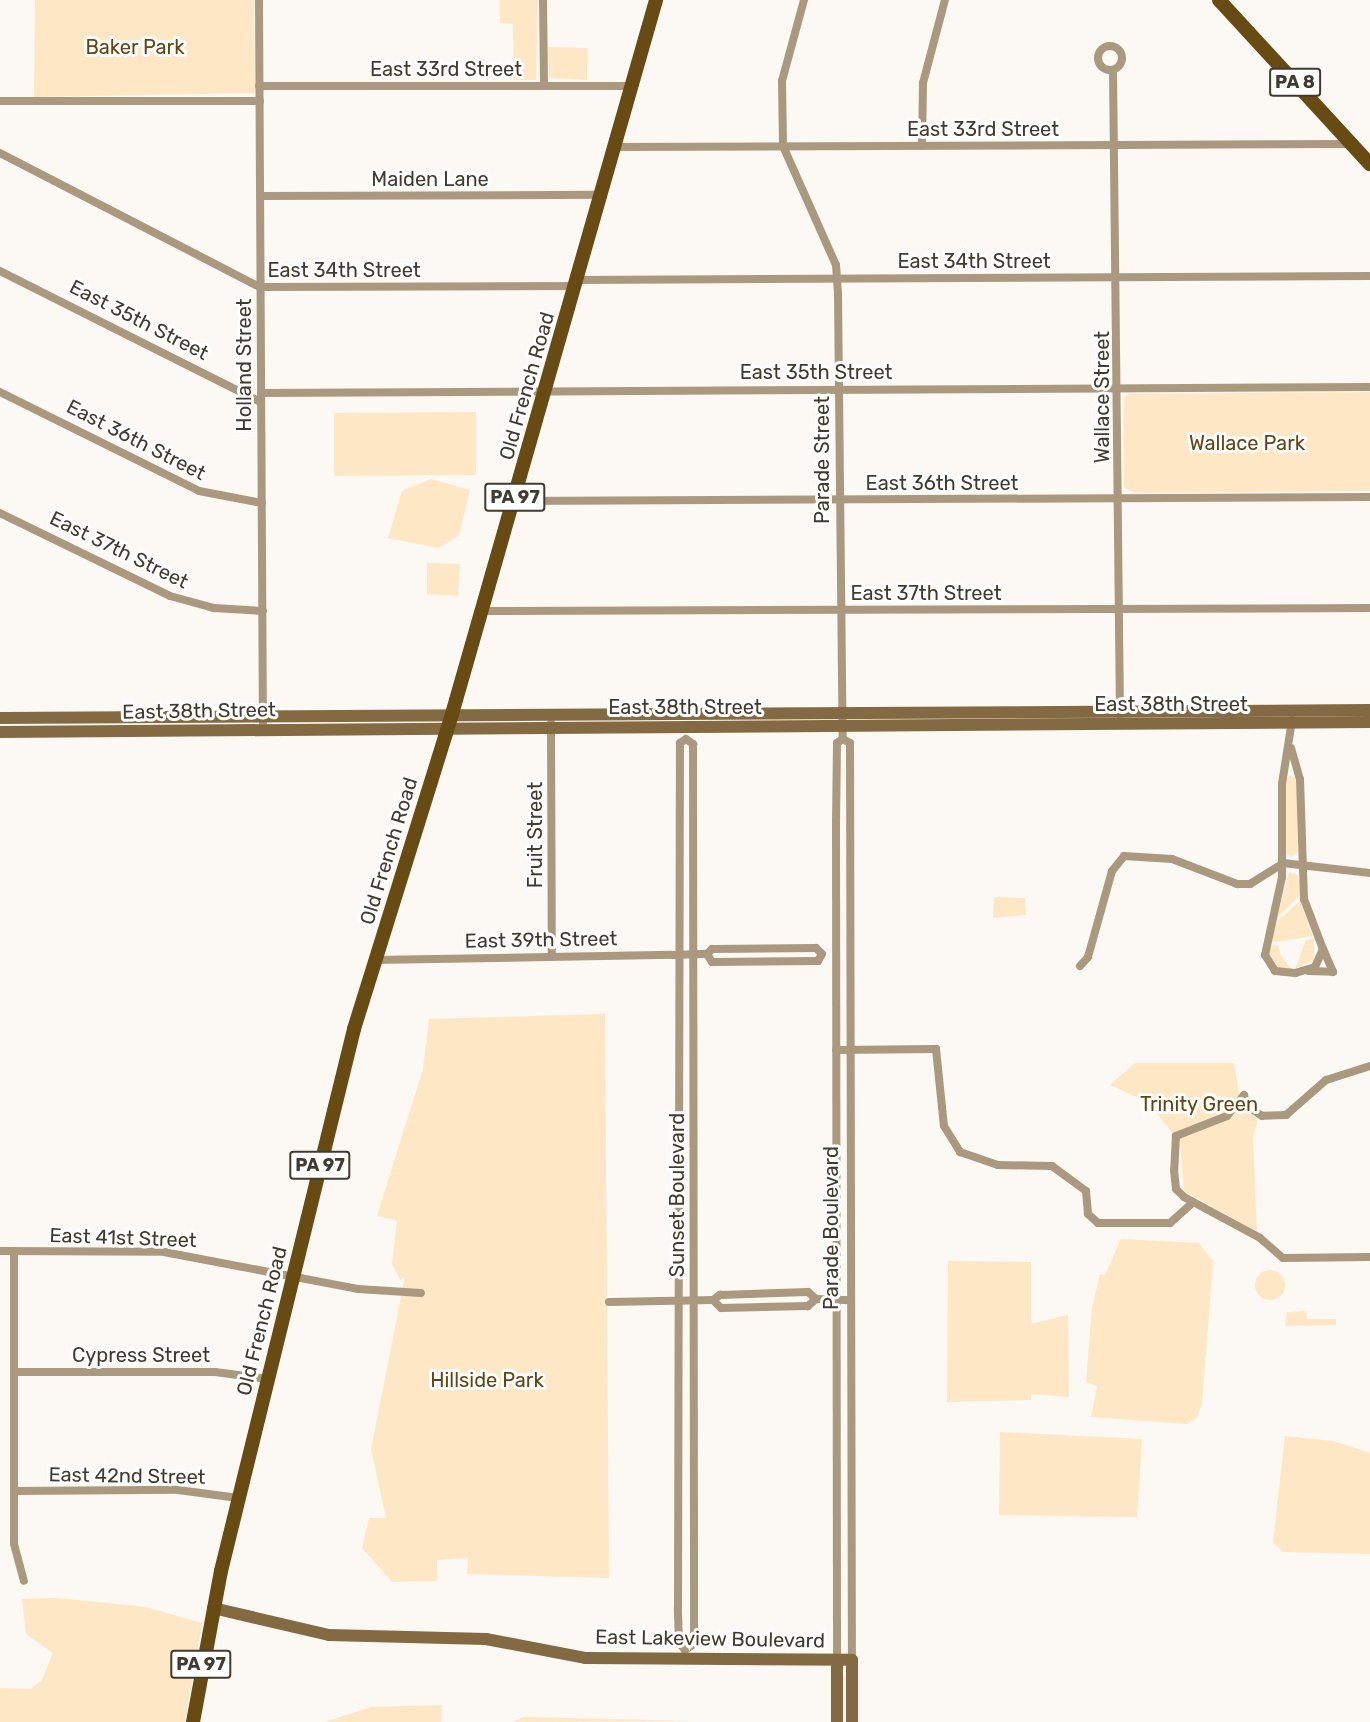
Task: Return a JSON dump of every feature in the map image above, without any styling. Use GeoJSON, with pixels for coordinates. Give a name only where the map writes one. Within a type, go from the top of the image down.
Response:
{"type":"FeatureCollection","features":[{"type":"Feature","properties":{"kind":"main road","name":"Old French Road"},"geometry":{"type":"LineString","coordinates":[[192,1722],[213,1608],[238,1498],[375,960],[448,728],[656,0]]}},
{"type":"Feature","properties":{"kind":"main road","name":"PA 8"},"geometry":{"type":"LineString","coordinates":[[1219,0],[1370,164]]}},
{"type":"Feature","properties":{"kind":"main road","name":"East 38th Street"},"geometry":{"type":"LineString","coordinates":[[842,719],[1120,724],[1292,717],[1370,710]]}},
{"type":"Feature","properties":{"kind":"main road","name":"East 38th Street"},"geometry":{"type":"LineString","coordinates":[[0,718],[448,728],[686,726],[1120,711],[1292,717],[1370,723]]}},
{"type":"Feature","properties":{"kind":"main road","name":"East 38th Street"},"geometry":{"type":"LineString","coordinates":[[0,732],[452,714],[551,714],[686,726]]}},
{"type":"Feature","properties":{"kind":"main road","name":"East Lakeview Boulevard"},"geometry":{"type":"LineString","coordinates":[[213,1608],[342,1637],[461,1637],[579,1657],[685,1656],[852,1660]]}},
{"type":"Feature","properties":{"kind":"main road","name":"Parade Boulevard"},"geometry":{"type":"LineString","coordinates":[[837,1660],[837,1722]]}},
{"type":"Feature","properties":{"kind":"main road","name":"Parade Boulevard"},"geometry":{"type":"LineString","coordinates":[[852,1660],[852,1722]]}},
{"type":"Feature","properties":{"kind":"street","name":"Holland Street"},"geometry":{"type":"LineString","coordinates":[[259,0],[263,723]]}},
{"type":"Feature","properties":{"kind":"street"},"geometry":{"type":"LineString","coordinates":[[543,0],[544,85]]}},
{"type":"Feature","properties":{"kind":"street"},"geometry":{"type":"LineString","coordinates":[[783,146],[782,81],[804,0]]}},
{"type":"Feature","properties":{"kind":"street"},"geometry":{"type":"LineString","coordinates":[[922,146],[923,83],[945,0]]}},
{"type":"Feature","properties":{"kind":"street","name":"Wallace Street"},"geometry":{"type":"LineString","coordinates":[[1113,70],[1118,277],[1120,724]]}},
{"type":"Feature","properties":{"kind":"street","name":"East 33rd Street"},"geometry":{"type":"LineString","coordinates":[[259,86],[632,86]]}},
{"type":"Feature","properties":{"kind":"street"},"geometry":{"type":"LineString","coordinates":[[0,101],[260,101]]}},
{"type":"Feature","properties":{"kind":"street","name":"East 33rd Street"},"geometry":{"type":"LineString","coordinates":[[615,147],[1351,144]]}},
{"type":"Feature","properties":{"kind":"street","name":"Parade Street"},"geometry":{"type":"LineString","coordinates":[[783,146],[836,265],[842,719]]}},
{"type":"Feature","properties":{"kind":"street","name":"East 34th Street"},"geometry":{"type":"LineString","coordinates":[[0,153],[260,287],[837,279],[1370,276]]}},
{"type":"Feature","properties":{"kind":"street","name":"Maiden Lane"},"geometry":{"type":"LineString","coordinates":[[260,196],[601,195]]}},
{"type":"Feature","properties":{"kind":"street","name":"East 35th Street"},"geometry":{"type":"LineString","coordinates":[[0,272],[261,397],[546,391],[1370,387]]}},
{"type":"Feature","properties":{"kind":"street","name":"East 36th Street"},"geometry":{"type":"LineString","coordinates":[[0,392],[199,491],[262,503]]}},
{"type":"Feature","properties":{"kind":"street","name":"East 36th Street"},"geometry":{"type":"LineString","coordinates":[[514,501],[1370,497]]}},
{"type":"Feature","properties":{"kind":"street","name":"East 37th Street"},"geometry":{"type":"LineString","coordinates":[[0,513],[170,596],[214,608],[263,611]]}},
{"type":"Feature","properties":{"kind":"street","name":"East 37th Street"},"geometry":{"type":"LineString","coordinates":[[482,611],[1370,608]]}},
{"type":"Feature","properties":{"kind":"street","name":"Fruit Street"},"geometry":{"type":"LineString","coordinates":[[551,714],[552,956]]}},
{"type":"Feature","properties":{"kind":"street"},"geometry":{"type":"LineString","coordinates":[[1291,748],[1300,779],[1302,865],[1308,916],[1333,972],[1275,971],[1265,955],[1283,863],[1282,784],[1291,748],[1292,717]]}},
{"type":"Feature","properties":{"kind":"street","name":"Parade Boulevard"},"geometry":{"type":"LineString","coordinates":[[837,1660],[836,754],[843,739],[842,719]]}},
{"type":"Feature","properties":{"kind":"street","name":"Sunset Boulevard"},"geometry":{"type":"LineString","coordinates":[[686,726],[693,744],[694,1644],[685,1656],[679,1643],[679,1299],[680,743],[686,726]]}},
{"type":"Feature","properties":{"kind":"street","name":"Parade Boulevard"},"geometry":{"type":"LineString","coordinates":[[843,739],[850,743],[852,1660]]}},
{"type":"Feature","properties":{"kind":"street"},"geometry":{"type":"LineString","coordinates":[[1080,966],[1088,957],[1112,871],[1124,856],[1172,859],[1237,884],[1250,884],[1283,863],[1370,873]]}},
{"type":"Feature","properties":{"kind":"street","name":"East 39th Street"},"geometry":{"type":"LineString","coordinates":[[375,960],[707,954],[712,949],[783,948],[816,948],[822,954],[850,954]]}},
{"type":"Feature","properties":{"kind":"street"},"geometry":{"type":"LineString","coordinates":[[1308,971],[1323,949]]}},
{"type":"Feature","properties":{"kind":"street","name":"East 39th Street"},"geometry":{"type":"LineString","coordinates":[[707,954],[712,962],[818,961],[822,954]]}},
{"type":"Feature","properties":{"kind":"street"},"geometry":{"type":"LineString","coordinates":[[836,1050],[936,1049],[944,1126],[960,1152],[998,1164],[1053,1166],[1086,1191],[1088,1214],[1098,1223],[1170,1222],[1192,1203]]}},
{"type":"Feature","properties":{"kind":"street"},"geometry":{"type":"LineString","coordinates":[[1370,1066],[1326,1080],[1286,1115],[1262,1116],[1246,1105],[1244,1095],[1227,1116],[1176,1136],[1174,1182],[1192,1203],[1260,1238],[1283,1258],[1370,1257]]}},
{"type":"Feature","properties":{"kind":"street","name":"East 41st Street"},"geometry":{"type":"LineString","coordinates":[[0,1251],[164,1252],[293,1276],[421,1293]]}},
{"type":"Feature","properties":{"kind":"street"},"geometry":{"type":"LineString","coordinates":[[14,1251],[16,1561],[24,1581]]}},
{"type":"Feature","properties":{"kind":"street"},"geometry":{"type":"LineString","coordinates":[[609,1302],[713,1300],[720,1295],[808,1292],[816,1299]]}},
{"type":"Feature","properties":{"kind":"street"},"geometry":{"type":"LineString","coordinates":[[713,1300],[721,1308],[808,1306],[816,1299],[851,1299]]}},
{"type":"Feature","properties":{"kind":"street","name":"Cypress Street"},"geometry":{"type":"LineString","coordinates":[[14,1372],[197,1371],[268,1379]]}},
{"type":"Feature","properties":{"kind":"street","name":"East 42nd Street"},"geometry":{"type":"LineString","coordinates":[[15,1491],[178,1490],[238,1498]]}},
{"type":"Feature","properties":{"kind":"green space","name":"Baker Park"},"geometry":{"type":"Polygon","coordinates":[[[35,0],[254,0],[255,93],[34,97],[35,0]]]}},
{"type":"Feature","properties":{"kind":"green space"},"geometry":{"type":"Polygon","coordinates":[[[500,0],[538,0],[536,80],[514,80],[513,24],[500,23],[500,0]]]}},
{"type":"Feature","properties":{"kind":"green space"},"geometry":{"type":"Polygon","coordinates":[[[548,47],[587,48],[587,80],[549,78],[548,47]]]}},
{"type":"Feature","properties":{"kind":"green space","name":"Wallace Park"},"geometry":{"type":"Polygon","coordinates":[[[1370,392],[1370,491],[1135,493],[1124,487],[1124,397],[1129,394],[1370,392]]]}},
{"type":"Feature","properties":{"kind":"green space"},"geometry":{"type":"Polygon","coordinates":[[[476,412],[476,475],[334,476],[334,413],[476,412]]]}},
{"type":"Feature","properties":{"kind":"green space"},"geometry":{"type":"Polygon","coordinates":[[[431,479],[470,490],[459,536],[438,548],[388,538],[402,491],[431,479]]]}},
{"type":"Feature","properties":{"kind":"green space"},"geometry":{"type":"Polygon","coordinates":[[[427,563],[460,564],[458,596],[427,594],[427,563]]]}},
{"type":"Feature","properties":{"kind":"green space"},"geometry":{"type":"Polygon","coordinates":[[[1291,775],[1297,779],[1298,852],[1291,857],[1286,853],[1285,779],[1291,775]]]}},
{"type":"Feature","properties":{"kind":"green space"},"geometry":{"type":"Polygon","coordinates":[[[1289,872],[1298,875],[1300,895],[1277,918],[1289,872]]]}},
{"type":"Feature","properties":{"kind":"green space"},"geometry":{"type":"Polygon","coordinates":[[[994,897],[1025,898],[1026,915],[993,918],[994,897]]]}},
{"type":"Feature","properties":{"kind":"green space"},"geometry":{"type":"Polygon","coordinates":[[[1300,901],[1313,936],[1269,943],[1275,923],[1300,901]]]}},
{"type":"Feature","properties":{"kind":"green space"},"geometry":{"type":"Polygon","coordinates":[[[1314,939],[1314,960],[1295,969],[1306,940],[1314,939]]]}},
{"type":"Feature","properties":{"kind":"green space"},"geometry":{"type":"Polygon","coordinates":[[[1278,945],[1281,956],[1291,969],[1276,968],[1269,956],[1268,947],[1278,945]]]}},
{"type":"Feature","properties":{"kind":"green space","name":"Hillside Park"},"geometry":{"type":"Polygon","coordinates":[[[605,1014],[609,1578],[467,1574],[468,1558],[437,1560],[437,1581],[392,1582],[362,1548],[369,1518],[386,1518],[371,1449],[405,1277],[400,1280],[392,1264],[397,1221],[377,1216],[423,1069],[429,1019],[605,1014]]]}},
{"type":"Feature","properties":{"kind":"green space","name":"Trinity Green"},"geometry":{"type":"Polygon","coordinates":[[[1135,1063],[1234,1063],[1241,1105],[1258,1119],[1253,1138],[1257,1232],[1184,1191],[1180,1143],[1148,1102],[1110,1085],[1135,1063]]]}},
{"type":"Feature","properties":{"kind":"green space"},"geometry":{"type":"Polygon","coordinates":[[[1121,1239],[1199,1243],[1213,1261],[1202,1404],[1197,1418],[1187,1424],[1091,1417],[1097,1386],[1086,1382],[1092,1308],[1100,1274],[1105,1275],[1121,1239]]]}},
{"type":"Feature","properties":{"kind":"green space"},"geometry":{"type":"Polygon","coordinates":[[[948,1261],[1031,1262],[1031,1324],[1068,1315],[1069,1397],[1031,1394],[1031,1400],[947,1402],[948,1261]]]}},
{"type":"Feature","properties":{"kind":"green space"},"geometry":{"type":"Polygon","coordinates":[[[1270,1270],[1281,1274],[1285,1285],[1281,1296],[1270,1300],[1259,1296],[1255,1285],[1259,1274],[1270,1270]]]}},
{"type":"Feature","properties":{"kind":"green space"},"geometry":{"type":"Polygon","coordinates":[[[1306,1311],[1307,1319],[1336,1319],[1336,1325],[1285,1326],[1287,1312],[1306,1311]]]}},
{"type":"Feature","properties":{"kind":"green space"},"geometry":{"type":"Polygon","coordinates":[[[1000,1432],[1142,1439],[1137,1517],[999,1515],[1000,1432]]]}},
{"type":"Feature","properties":{"kind":"green space"},"geometry":{"type":"Polygon","coordinates":[[[1285,1436],[1333,1441],[1370,1453],[1370,1554],[1283,1552],[1273,1542],[1285,1436]]]}},
{"type":"Feature","properties":{"kind":"green space"},"geometry":{"type":"Polygon","coordinates":[[[57,1598],[146,1607],[202,1623],[185,1722],[0,1722],[0,1688],[31,1689],[42,1680],[53,1653],[26,1634],[22,1599],[57,1598]]]}},
{"type":"Feature","properties":{"kind":"green space"},"geometry":{"type":"Polygon","coordinates":[[[442,1705],[441,1722],[325,1722],[371,1707],[442,1705]]]}},
{"type":"Feature","properties":{"kind":"green space"},"geometry":{"type":"Polygon","coordinates":[[[524,1717],[695,1721],[513,1722],[524,1717]]]}}]}
